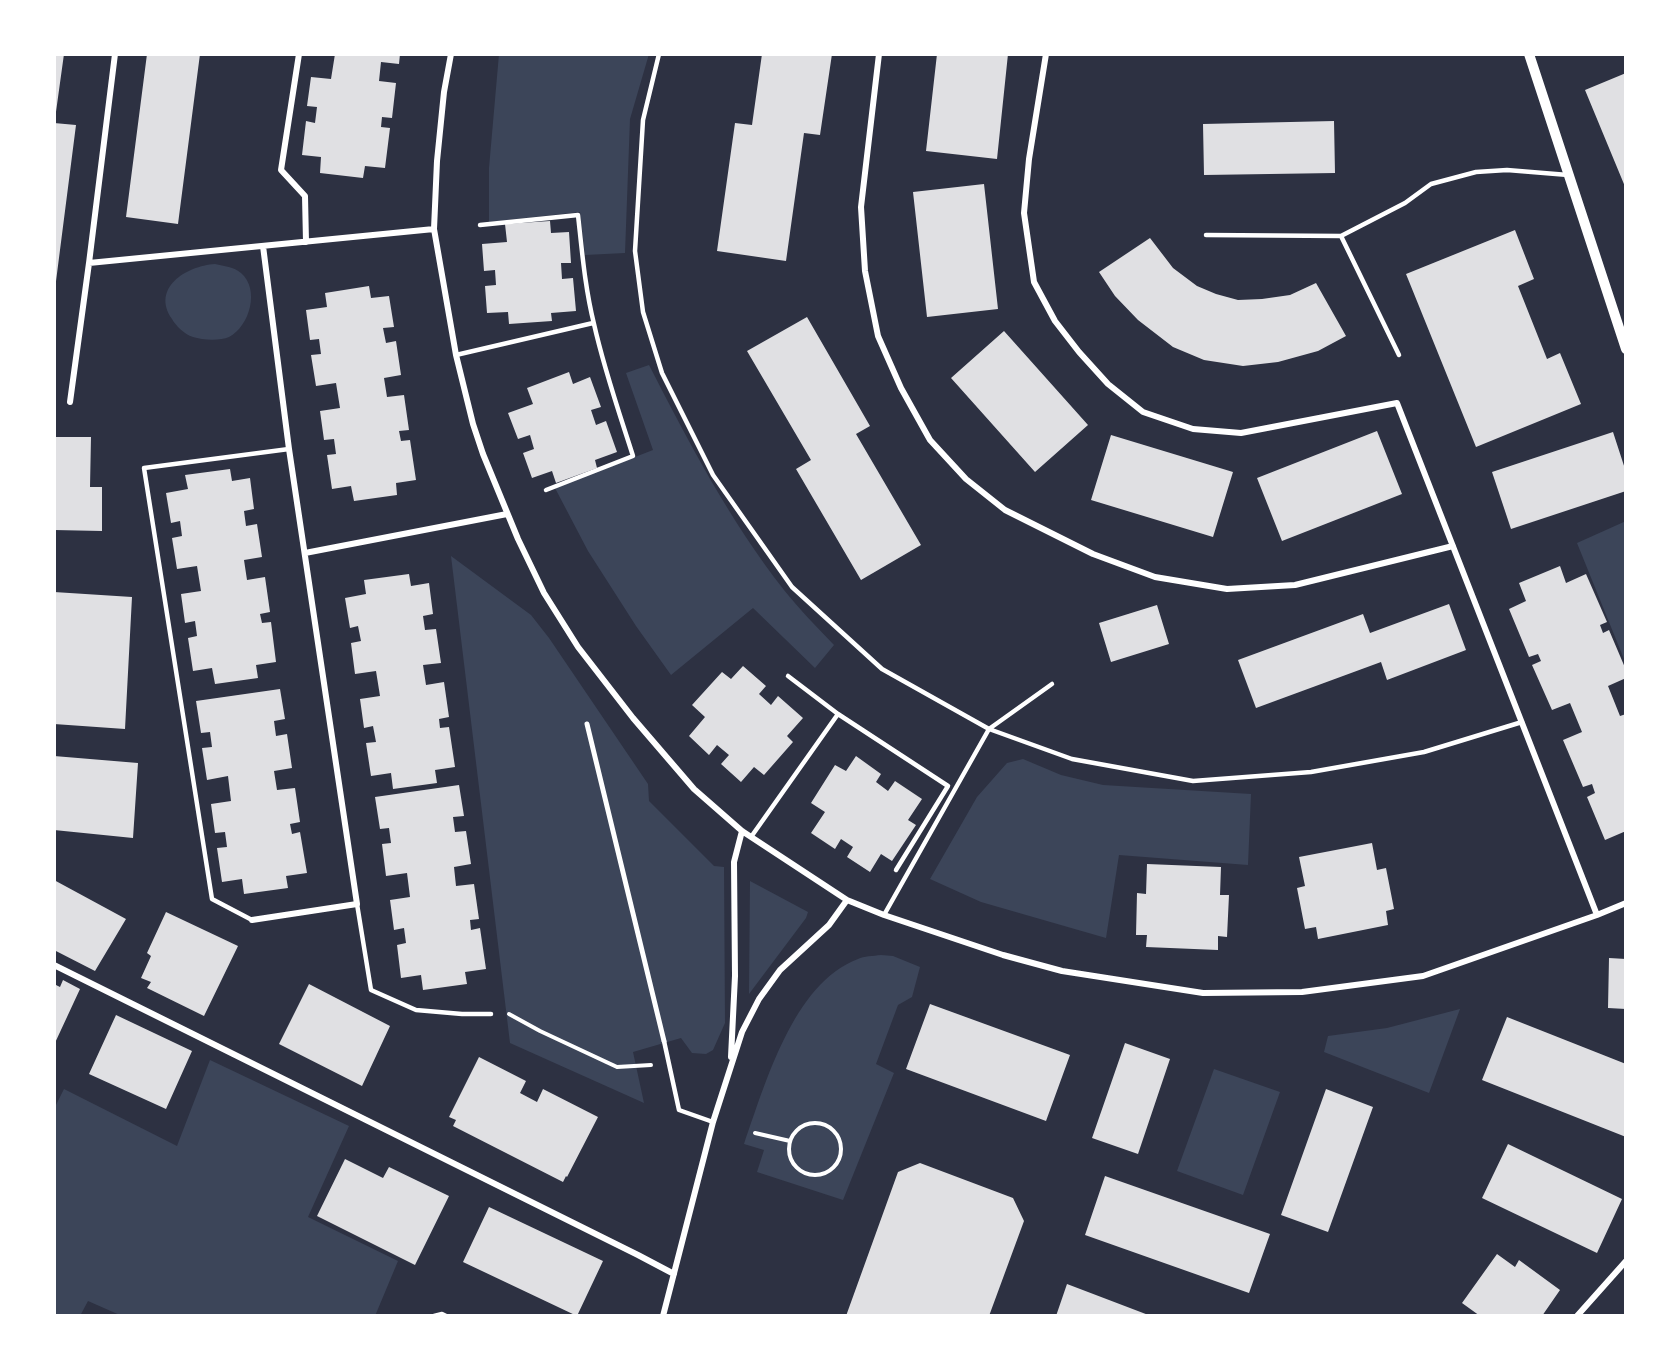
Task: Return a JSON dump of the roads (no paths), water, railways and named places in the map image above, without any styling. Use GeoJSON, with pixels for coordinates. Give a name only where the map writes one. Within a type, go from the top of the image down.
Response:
{"type":"FeatureCollection","features":[{"type":"Feature","properties":{"kind":"street"},"geometry":{"type":"LineString","coordinates":[[70,402],[115,54]]}},
{"type":"Feature","properties":{"kind":"street"},"geometry":{"type":"LineString","coordinates":[[299,54],[281,170],[305,196],[306,242]]}},
{"type":"Feature","properties":{"kind":"street"},"geometry":{"type":"LineString","coordinates":[[451,54],[444,92],[438,150],[434,229],[456,355],[473,424],[507,514],[544,593],[578,647],[633,718],[694,789],[742,831],[847,900],[884,915],[1003,955],[1062,971],[1203,993],[1302,992],[1423,976],[1626,903]]}},
{"type":"Feature","properties":{"kind":"street"},"geometry":{"type":"LineString","coordinates":[[879,54],[861,207],[867,282],[879,336],[900,388],[930,440],[966,479],[1005,510],[1093,554],[1155,577],[1227,589],[1295,585],[1453,546]]}},
{"type":"Feature","properties":{"kind":"street"},"geometry":{"type":"LineString","coordinates":[[1046,54],[1029,159],[1024,213],[1034,282],[1055,321],[1108,384],[1143,412],[1193,429],[1241,433],[1397,403],[1597,915]]}},
{"type":"Feature","properties":{"kind":"street"},"geometry":{"type":"LineString","coordinates":[[1529,54],[1626,349]]}},
{"type":"Feature","properties":{"kind":"street"},"geometry":{"type":"LineString","coordinates":[[89,263],[434,229]]}},
{"type":"Feature","properties":{"kind":"street"},"geometry":{"type":"LineString","coordinates":[[252,920],[357,904],[289,449],[263,246]]}},
{"type":"Feature","properties":{"kind":"street"},"geometry":{"type":"LineString","coordinates":[[305,553],[507,514]]}},
{"type":"Feature","properties":{"kind":"street"},"geometry":{"type":"LineString","coordinates":[[587,724],[664,1041]]}},
{"type":"Feature","properties":{"kind":"street"},"geometry":{"type":"LineString","coordinates":[[730,1067],[735,976],[734,862],[742,831]]}},
{"type":"Feature","properties":{"kind":"street"},"geometry":{"type":"LineString","coordinates":[[663,1316],[713,1122],[742,1032],[759,999],[780,970],[829,925],[847,900]]}},
{"type":"Feature","properties":{"kind":"street"},"geometry":{"type":"LineString","coordinates":[[54,965],[674,1274]]}},
{"type":"Feature","properties":{"kind":"street"},"geometry":{"type":"LineString","coordinates":[[1577,1316],[1626,1261]]}},
{"type":"Feature","properties":{"kind":"lane"},"geometry":{"type":"LineString","coordinates":[[659,54],[643,120],[635,251],[642,312],[662,373],[713,475],[792,587],[882,669],[989,729],[1072,759],[1193,781],[1311,772],[1424,752],[1522,723]]}},
{"type":"Feature","properties":{"kind":"lane"},"geometry":{"type":"LineString","coordinates":[[1206,235],[1341,236],[1405,203],[1431,184],[1476,172],[1507,170],[1568,175]]}},
{"type":"Feature","properties":{"kind":"lane"},"geometry":{"type":"LineString","coordinates":[[480,225],[578,215],[584,275],[593,323],[633,456],[546,490]]}},
{"type":"Feature","properties":{"kind":"lane"},"geometry":{"type":"LineString","coordinates":[[1341,236],[1399,355]]}},
{"type":"Feature","properties":{"kind":"lane"},"geometry":{"type":"LineString","coordinates":[[456,355],[593,323]]}},
{"type":"Feature","properties":{"kind":"lane"},"geometry":{"type":"LineString","coordinates":[[252,920],[212,899],[144,468],[289,449]]}},
{"type":"Feature","properties":{"kind":"lane"},"geometry":{"type":"LineString","coordinates":[[788,676],[838,714],[948,786],[896,870]]}},
{"type":"Feature","properties":{"kind":"lane"},"geometry":{"type":"LineString","coordinates":[[884,915],[989,729],[1052,684]]}},
{"type":"Feature","properties":{"kind":"lane"},"geometry":{"type":"LineString","coordinates":[[751,837],[838,714]]}},
{"type":"Feature","properties":{"kind":"lane"},"geometry":{"type":"LineString","coordinates":[[357,904],[371,990],[416,1010],[491,1014]]}},
{"type":"Feature","properties":{"kind":"lane"},"geometry":{"type":"LineString","coordinates":[[664,1041],[679,1110],[713,1122]]}},
{"type":"Feature","properties":{"kind":"lane"},"geometry":{"type":"LineString","coordinates":[[434,1316],[442,1314],[446,1316]]}}]}
